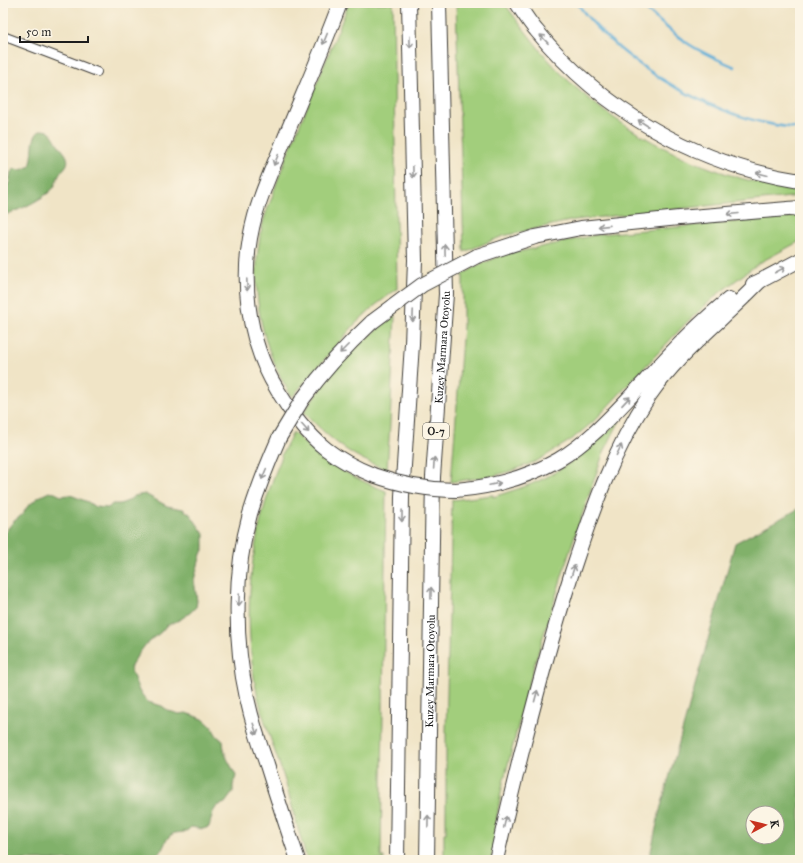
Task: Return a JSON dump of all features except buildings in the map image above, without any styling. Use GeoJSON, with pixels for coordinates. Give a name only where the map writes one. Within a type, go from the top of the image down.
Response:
{"type":"FeatureCollection","features":[{"type":"Feature","properties":{"kind":"highway"},"geometry":{"type":"LineString","coordinates":[[340,3],[268,179],[249,240],[246,270],[247,302],[252,328],[270,378],[282,398],[324,448],[354,466],[373,476],[410,486],[456,490],[511,481],[558,460],[575,448],[615,413],[697,326],[741,289],[760,281],[800,260]]}},
{"type":"Feature","properties":{"kind":"highway","name":"O-7"},"geometry":{"type":"LineString","coordinates":[[397,860],[402,496],[412,344],[415,260],[409,3]]}},
{"type":"Feature","properties":{"kind":"highway","name":"Kuzey Marmara Otoyolu"},"geometry":{"type":"LineString","coordinates":[[427,860],[433,477],[446,294],[439,3]]}},
{"type":"Feature","properties":{"kind":"highway"},"geometry":{"type":"LineString","coordinates":[[517,3],[536,30],[579,76],[652,130],[681,145],[726,163],[777,178],[800,181]]}},
{"type":"Feature","properties":{"kind":"highway"},"geometry":{"type":"LineString","coordinates":[[298,860],[253,723],[242,671],[239,635],[239,581],[244,538],[262,477],[280,438],[302,400],[313,385],[336,358],[372,322],[422,285],[477,256],[535,237],[581,228],[800,208]]}},
{"type":"Feature","properties":{"kind":"highway"},"geometry":{"type":"LineString","coordinates":[[496,860],[527,727],[546,658],[585,534],[610,469],[637,415],[663,378],[694,343],[760,281]]}},
{"type":"Feature","properties":{"kind":"street"},"geometry":{"type":"LineString","coordinates":[[3,36],[97,72]]}},
{"type":"Feature","properties":{"kind":"green space"},"geometry":{"type":"Polygon","coordinates":[[[349,3],[393,3],[397,289],[373,307],[355,324],[292,397],[271,356],[264,335],[257,291],[259,246],[263,223],[281,171],[349,3]]]}},
{"type":"Feature","properties":{"kind":"green space"},"geometry":{"type":"Polygon","coordinates":[[[456,3],[504,3],[546,57],[575,87],[626,126],[654,142],[683,157],[712,169],[743,179],[776,187],[800,189],[800,196],[574,220],[503,236],[464,252],[456,3]]]}},
{"type":"Feature","properties":{"kind":"green space"},"geometry":{"type":"Polygon","coordinates":[[[41,130],[48,131],[52,135],[68,161],[60,173],[52,190],[38,200],[3,216],[3,186],[9,184],[11,172],[14,169],[21,170],[30,166],[35,137],[41,130]]]}},
{"type":"Feature","properties":{"kind":"green space"},"geometry":{"type":"Polygon","coordinates":[[[800,216],[800,241],[759,263],[719,293],[687,322],[594,421],[571,440],[537,461],[514,470],[493,476],[451,482],[463,326],[463,274],[479,265],[515,250],[518,252],[600,234],[800,216]]]}},
{"type":"Feature","properties":{"kind":"green space"},"geometry":{"type":"Polygon","coordinates":[[[395,315],[387,470],[348,451],[334,441],[304,412],[325,381],[351,351],[395,315]]]}},
{"type":"Feature","properties":{"kind":"green space"},"geometry":{"type":"Polygon","coordinates":[[[620,420],[603,454],[573,541],[533,669],[502,787],[495,828],[497,829],[491,860],[444,860],[444,833],[446,833],[446,732],[452,500],[493,495],[493,497],[545,478],[584,452],[620,420]]]}},
{"type":"Feature","properties":{"kind":"green space"},"geometry":{"type":"Polygon","coordinates":[[[293,432],[314,451],[336,467],[360,480],[386,491],[381,857],[384,857],[384,860],[307,860],[285,781],[264,721],[255,683],[249,617],[251,573],[254,552],[264,508],[274,476],[282,457],[281,456],[293,432]]]}},
{"type":"Feature","properties":{"kind":"green space"},"geometry":{"type":"Polygon","coordinates":[[[49,492],[61,496],[73,496],[88,502],[95,507],[108,508],[112,504],[120,504],[128,501],[134,496],[145,494],[167,506],[183,509],[190,514],[204,534],[204,548],[194,580],[197,601],[196,607],[181,619],[166,626],[146,644],[130,668],[139,691],[148,702],[162,706],[169,711],[179,714],[186,713],[203,719],[211,726],[217,736],[223,741],[226,756],[236,776],[233,785],[233,792],[225,803],[217,806],[213,812],[209,827],[203,829],[191,827],[183,832],[171,835],[167,838],[160,852],[147,860],[3,860],[3,535],[13,522],[23,514],[27,507],[39,497],[49,492]]]}},
{"type":"Feature","properties":{"kind":"green space"},"geometry":{"type":"Polygon","coordinates":[[[800,508],[800,860],[649,860],[660,810],[735,543],[800,508]]]}},
{"type":"Feature","properties":{"kind":"waterway"},"geometry":{"type":"LineString","coordinates":[[577,3],[596,26],[620,49],[676,88],[739,116],[770,124],[800,128]]}},
{"type":"Feature","properties":{"kind":"waterway"},"geometry":{"type":"LineString","coordinates":[[639,3],[662,24],[687,43],[735,67]]}}]}
